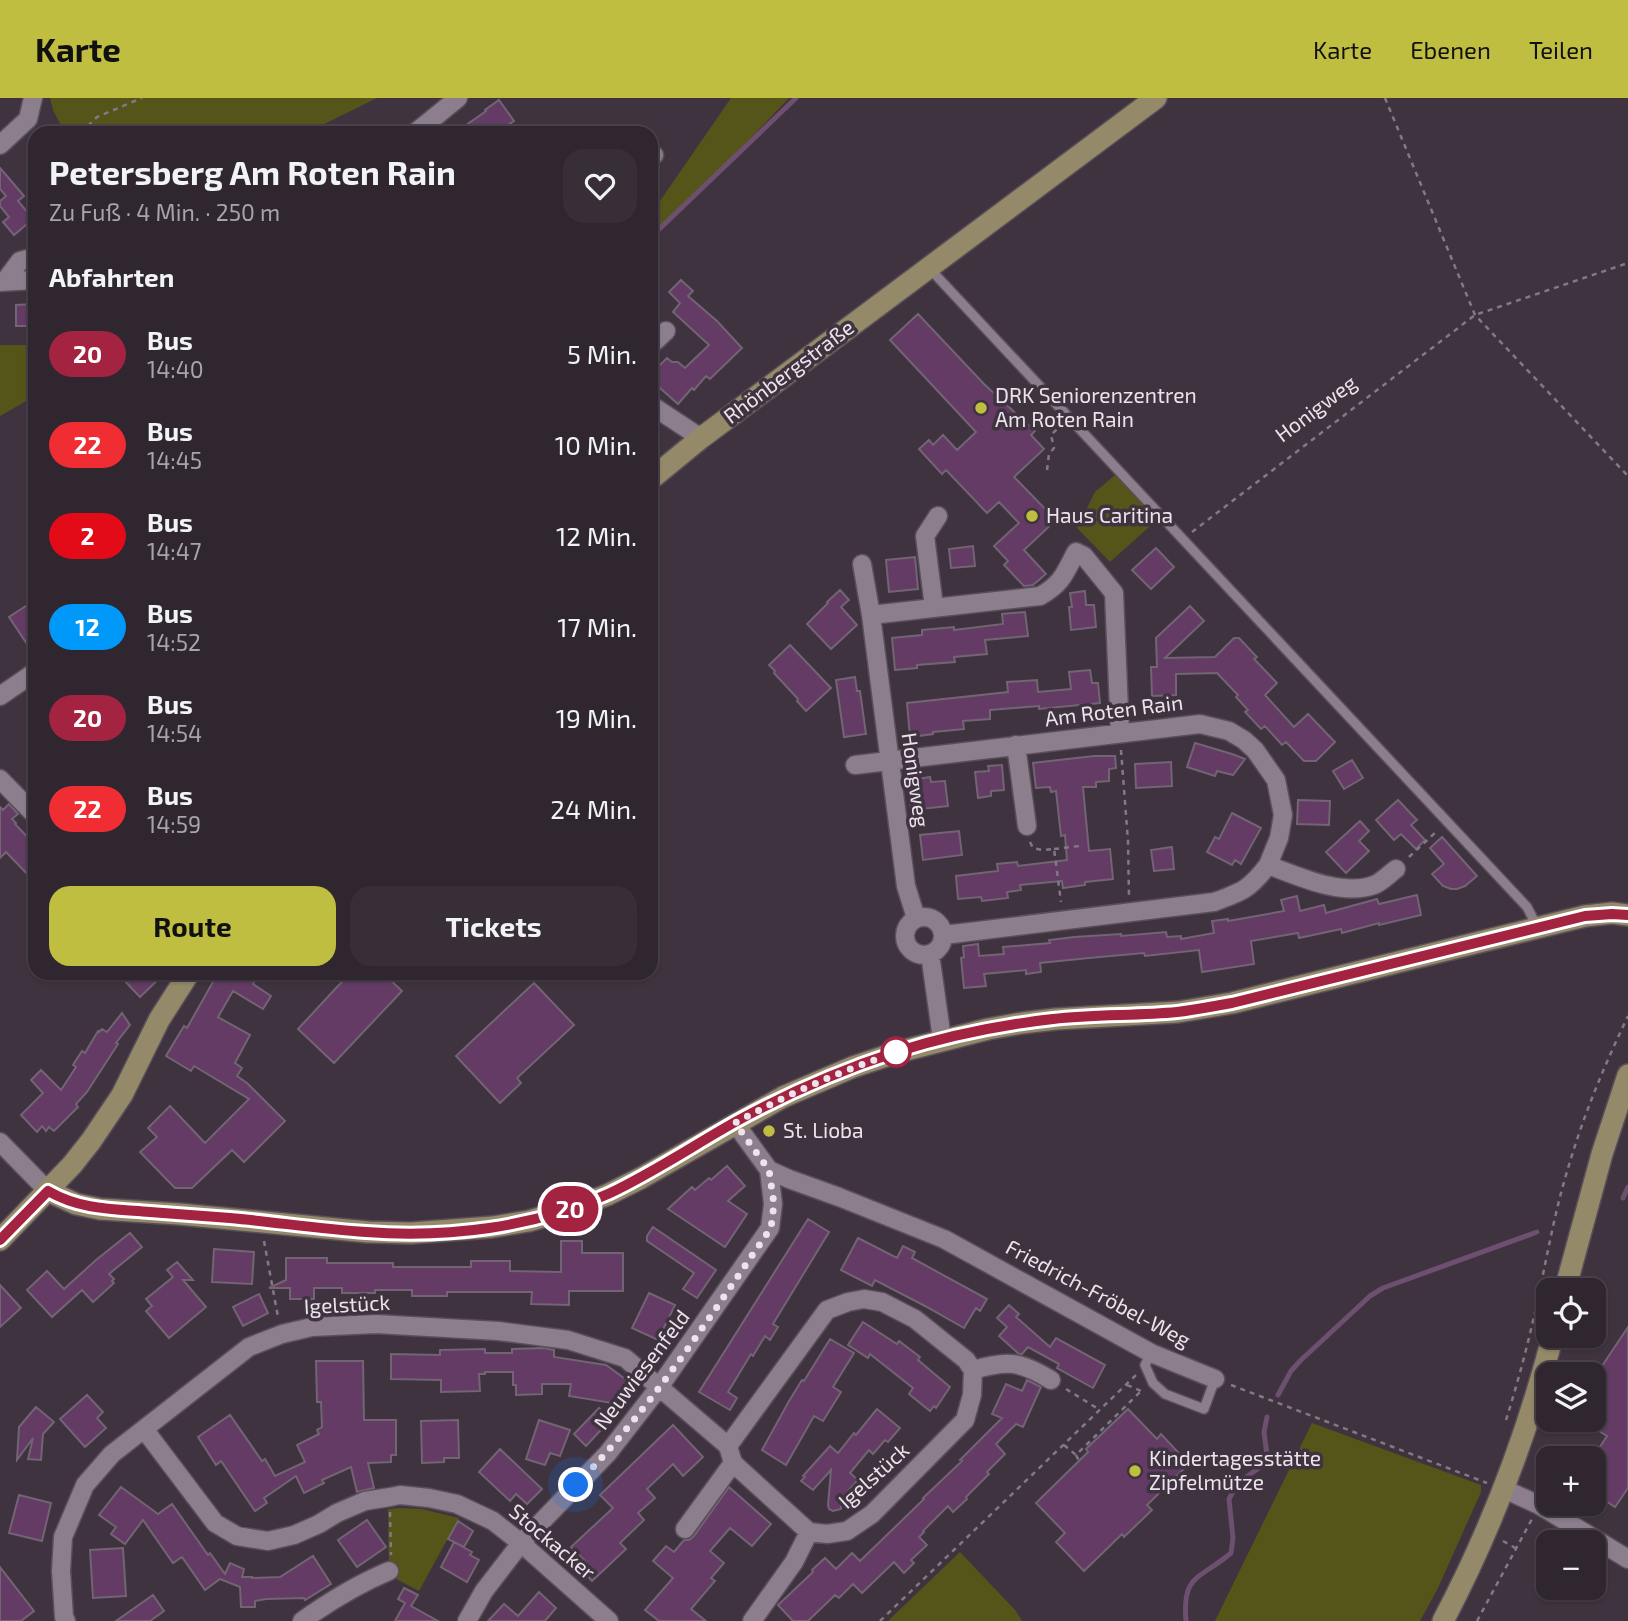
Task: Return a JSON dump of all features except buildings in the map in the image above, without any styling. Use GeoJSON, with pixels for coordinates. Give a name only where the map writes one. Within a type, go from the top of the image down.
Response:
{"type":"FeatureCollection","features":[{"type":"Feature","properties":{"kind":"street"},"geometry":{"type":"LineString","coordinates":[[0,145],[28,119],[33,98]]}},
{"type":"Feature","properties":{"kind":"street"},"geometry":{"type":"LineString","coordinates":[[423,126],[457,98]]}},
{"type":"Feature","properties":{"kind":"street","name":"Rhönbergstraße"},"geometry":{"type":"LineString","coordinates":[[658,473],[701,438],[1156,98]]}},
{"type":"Feature","properties":{"kind":"street"},"geometry":{"type":"LineString","coordinates":[[3,282],[20,261],[28,259]]}},
{"type":"Feature","properties":{"kind":"street"},"geometry":{"type":"LineString","coordinates":[[3,282],[28,280]]}},
{"type":"Feature","properties":{"kind":"street"},"geometry":{"type":"LineString","coordinates":[[658,338],[666,331]]}},
{"type":"Feature","properties":{"kind":"street"},"geometry":{"type":"LineString","coordinates":[[658,410],[701,438]]}},
{"type":"Feature","properties":{"kind":"street"},"geometry":{"type":"LineString","coordinates":[[934,607],[925,536],[938,516]]}},
{"type":"Feature","properties":{"kind":"street"},"geometry":{"type":"LineString","coordinates":[[871,615],[1040,596],[1053,589],[1062,579],[1076,552],[1084,556],[1114,593],[1120,733]]}},
{"type":"Feature","properties":{"kind":"street","name":"Honigweg"},"geometry":{"type":"LineString","coordinates":[[862,564],[906,886],[916,918]]}},
{"type":"Feature","properties":{"kind":"street"},"geometry":{"type":"LineString","coordinates":[[0,696],[28,678]]}},
{"type":"Feature","properties":{"kind":"street","name":"Am Roten Rain"},"geometry":{"type":"LineString","coordinates":[[855,765],[1200,724],[1230,731],[1244,740],[1255,750],[1276,780],[1283,815],[1279,838],[1268,864],[1255,882],[1239,893],[1214,902],[944,935]]}},
{"type":"Feature","properties":{"kind":"street"},"geometry":{"type":"LineString","coordinates":[[1016,746],[1027,826]]}},
{"type":"Feature","properties":{"kind":"street"},"geometry":{"type":"LineString","coordinates":[[0,779],[28,808]]}},
{"type":"Feature","properties":{"kind":"street"},"geometry":{"type":"LineString","coordinates":[[1268,864],[1309,880],[1344,888],[1376,884],[1396,869]]}},
{"type":"Feature","properties":{"kind":"street"},"geometry":{"type":"LineString","coordinates":[[0,1142],[48,1191],[76,1204],[100,1209],[368,1232],[411,1233],[492,1227],[530,1221],[607,1195],[783,1097],[853,1067],[942,1040],[1056,1018],[1178,1012],[1232,1003],[1585,916],[1628,915]]}},
{"type":"Feature","properties":{"kind":"street"},"geometry":{"type":"LineString","coordinates":[[931,917],[938,921],[944,935],[940,947],[930,954],[922,955],[908,946],[905,930],[916,918],[931,917]]}},
{"type":"Feature","properties":{"kind":"street"},"geometry":{"type":"LineString","coordinates":[[930,954],[942,1040]]}},
{"type":"Feature","properties":{"kind":"street"},"geometry":{"type":"LineString","coordinates":[[0,1240],[72,1165],[91,1141],[122,1095],[159,1020],[184,980]]}},
{"type":"Feature","properties":{"kind":"street"},"geometry":{"type":"LineString","coordinates":[[1568,1278],[1602,1154],[1628,1075]]}},
{"type":"Feature","properties":{"kind":"street","name":"Neuwiesenfeld"},"geometry":{"type":"LineString","coordinates":[[467,1621],[484,1591],[522,1543],[608,1452],[660,1386],[771,1228],[774,1204],[769,1170],[735,1123]]}},
{"type":"Feature","properties":{"kind":"street","name":"Friedrich-Fröbel-Weg"},"geometry":{"type":"LineString","coordinates":[[769,1170],[944,1239],[1148,1359],[1215,1379]]}},
{"type":"Feature","properties":{"kind":"street"},"geometry":{"type":"LineString","coordinates":[[685,1529],[730,1454],[827,1310],[864,1299],[882,1302],[915,1319],[966,1360],[974,1370],[1011,1363],[1031,1368],[1051,1380]]}},
{"type":"Feature","properties":{"kind":"street","name":"Igelstück"},"geometry":{"type":"LineString","coordinates":[[66,1621],[61,1571],[63,1537],[85,1485],[112,1454],[249,1347],[282,1334],[312,1327],[376,1324],[498,1331],[568,1340],[625,1358],[660,1386],[809,1532],[827,1534],[847,1531],[872,1514],[965,1420],[972,1395],[974,1370]]}},
{"type":"Feature","properties":{"kind":"street"},"geometry":{"type":"LineString","coordinates":[[1443,1621],[1487,1532],[1493,1482],[1524,1431],[1549,1348]]}},
{"type":"Feature","properties":{"kind":"street","name":"Stockacker"},"geometry":{"type":"LineString","coordinates":[[144,1429],[215,1522],[237,1536],[268,1541],[294,1535],[365,1501],[390,1496],[429,1498],[457,1504],[493,1521],[522,1543],[609,1621]]}},
{"type":"Feature","properties":{"kind":"street"},"geometry":{"type":"LineString","coordinates":[[1493,1482],[1536,1504]]}},
{"type":"Feature","properties":{"kind":"street"},"geometry":{"type":"LineString","coordinates":[[1557,1516],[1628,1559]]}},
{"type":"Feature","properties":{"kind":"street"},"geometry":{"type":"LineString","coordinates":[[752,1621],[794,1562],[809,1532]]}},
{"type":"Feature","properties":{"kind":"street"},"geometry":{"type":"LineString","coordinates":[[302,1621],[365,1581],[389,1571]]}},
{"type":"Feature","properties":{"kind":"lane"},"geometry":{"type":"LineString","coordinates":[[928,267],[1527,906],[1538,928]]}},
{"type":"Feature","properties":{"kind":"lane"},"geometry":{"type":"LineString","coordinates":[[1148,1359],[1153,1383],[1166,1394],[1204,1409],[1215,1379]]}},
{"type":"Feature","properties":{"kind":"path"},"geometry":{"type":"LineString","coordinates":[[88,126],[97,117],[142,98]]}},
{"type":"Feature","properties":{"kind":"path"},"geometry":{"type":"LineString","coordinates":[[1385,98],[1475,315],[1628,476]]}},
{"type":"Feature","properties":{"kind":"path","name":"Honigweg"},"geometry":{"type":"LineString","coordinates":[[1184,538],[1475,315],[1628,263]]}},
{"type":"Feature","properties":{"kind":"path"},"geometry":{"type":"LineString","coordinates":[[1047,470],[1049,454],[1054,448],[1051,435],[1069,417]]}},
{"type":"Feature","properties":{"kind":"path"},"geometry":{"type":"LineString","coordinates":[[1120,733],[1130,912]]}},
{"type":"Feature","properties":{"kind":"path"},"geometry":{"type":"LineString","coordinates":[[1396,869],[1447,822]]}},
{"type":"Feature","properties":{"kind":"path"},"geometry":{"type":"LineString","coordinates":[[1027,826],[1032,848],[1042,850],[1079,846]]}},
{"type":"Feature","properties":{"kind":"path"},"geometry":{"type":"LineString","coordinates":[[1054,849],[1063,921]]}},
{"type":"Feature","properties":{"kind":"path"},"geometry":{"type":"LineString","coordinates":[[1504,1429],[1535,1313],[1568,1166],[1607,1060],[1628,1016]]}},
{"type":"Feature","properties":{"kind":"path"},"geometry":{"type":"LineString","coordinates":[[260,1221],[282,1334]]}},
{"type":"Feature","properties":{"kind":"path"},"geometry":{"type":"LineString","coordinates":[[880,1621],[1126,1385],[1148,1359]]}},
{"type":"Feature","properties":{"kind":"path"},"geometry":{"type":"LineString","coordinates":[[1215,1379],[1493,1482]]}},
{"type":"Feature","properties":{"kind":"path"},"geometry":{"type":"LineString","coordinates":[[1051,1380],[1100,1410]]}},
{"type":"Feature","properties":{"kind":"path"},"geometry":{"type":"LineString","coordinates":[[1126,1385],[1163,1399],[1166,1394]]}},
{"type":"Feature","properties":{"kind":"path"},"geometry":{"type":"LineString","coordinates":[[1076,1454],[1141,1391]]}},
{"type":"Feature","properties":{"kind":"path"},"geometry":{"type":"LineString","coordinates":[[1064,1445],[1076,1454],[1079,1461]]}},
{"type":"Feature","properties":{"kind":"path"},"geometry":{"type":"LineString","coordinates":[[389,1571],[390,1496]]}},
{"type":"Feature","properties":{"kind":"path"},"geometry":{"type":"LineString","coordinates":[[1477,1621],[1536,1511]]}},
{"type":"Feature","properties":{"kind":"path"},"geometry":{"type":"LineString","coordinates":[[1487,1532],[1517,1549]]}},
{"type":"Feature","properties":{"kind":"shaded area"},"geometry":{"type":"Polygon","coordinates":[[[50,98],[377,98],[320,126],[61,126],[50,98]]]}},
{"type":"Feature","properties":{"kind":"shaded area"},"geometry":{"type":"Polygon","coordinates":[[[731,98],[789,98],[720,170],[660,227],[658,204],[731,98]]]}},
{"type":"Feature","properties":{"kind":"shaded area"},"geometry":{"type":"Polygon","coordinates":[[[0,345],[28,345],[28,400],[0,416],[0,345]]]}},
{"type":"Feature","properties":{"kind":"shaded area"},"geometry":{"type":"Polygon","coordinates":[[[1115,475],[1158,519],[1110,562],[1077,528],[1095,492],[1115,475]]]}},
{"type":"Feature","properties":{"kind":"shaded area"},"geometry":{"type":"Polygon","coordinates":[[[1312,1423],[1481,1485],[1481,1492],[1438,1588],[1420,1621],[1215,1621],[1312,1423]]]}},
{"type":"Feature","properties":{"kind":"shaded area"},"geometry":{"type":"Polygon","coordinates":[[[388,1509],[422,1509],[459,1518],[419,1591],[389,1575],[388,1509]]]}},
{"type":"Feature","properties":{"kind":"shaded area"},"geometry":{"type":"Polygon","coordinates":[[[960,1552],[1016,1611],[1022,1621],[888,1621],[960,1552]]]}},
{"type":"Feature","properties":{"kind":"waterway"},"geometry":{"type":"LineString","coordinates":[[658,230],[796,98]]}},
{"type":"Feature","properties":{"kind":"waterway"},"geometry":{"type":"LineString","coordinates":[[1623,1198],[1628,1187]]}},
{"type":"Feature","properties":{"kind":"waterway"},"geometry":{"type":"LineString","coordinates":[[1278,1395],[1291,1371],[1300,1361],[1370,1296],[1383,1288],[1537,1232]]}},
{"type":"Feature","properties":{"kind":"waterway"},"geometry":{"type":"LineString","coordinates":[[1186,1621],[1185,1606],[1190,1586],[1231,1553],[1233,1538],[1229,1499],[1235,1488],[1263,1465],[1267,1455],[1264,1432],[1267,1417]]}},
{"type":"Feature","properties":{"kind":"bus line","name":"20"},"geometry":{"type":"LineString","coordinates":[[0,1240],[48,1191],[76,1204],[100,1209],[368,1232],[455,1231],[530,1221],[607,1195],[783,1097],[853,1067],[898,1052],[988,1029],[1056,1018],[1178,1012],[1232,1003],[1585,916],[1628,915]]}},
{"type":"Feature","properties":{"kind":"place","name":"DRK Seniorenzentren Am Roten Rain"},"geometry":{"type":"Point","coordinates":[981,408]}},
{"type":"Feature","properties":{"kind":"place","name":"Haus Caritina"},"geometry":{"type":"Point","coordinates":[1032,516]}},
{"type":"Feature","properties":{"kind":"place","name":"St. Lioba"},"geometry":{"type":"Point","coordinates":[769,1131]}},
{"type":"Feature","properties":{"kind":"place","name":"Kindertagesstätte Zipfelmütze"},"geometry":{"type":"Point","coordinates":[1135,1471]}},
{"type":"Feature","properties":{"kind":"route"},"geometry":{"type":"LineString","coordinates":[[576,1485],[608,1452],[660,1386],[771,1228],[774,1204],[769,1170],[735,1123],[783,1097],[896,1052]]}}]}
